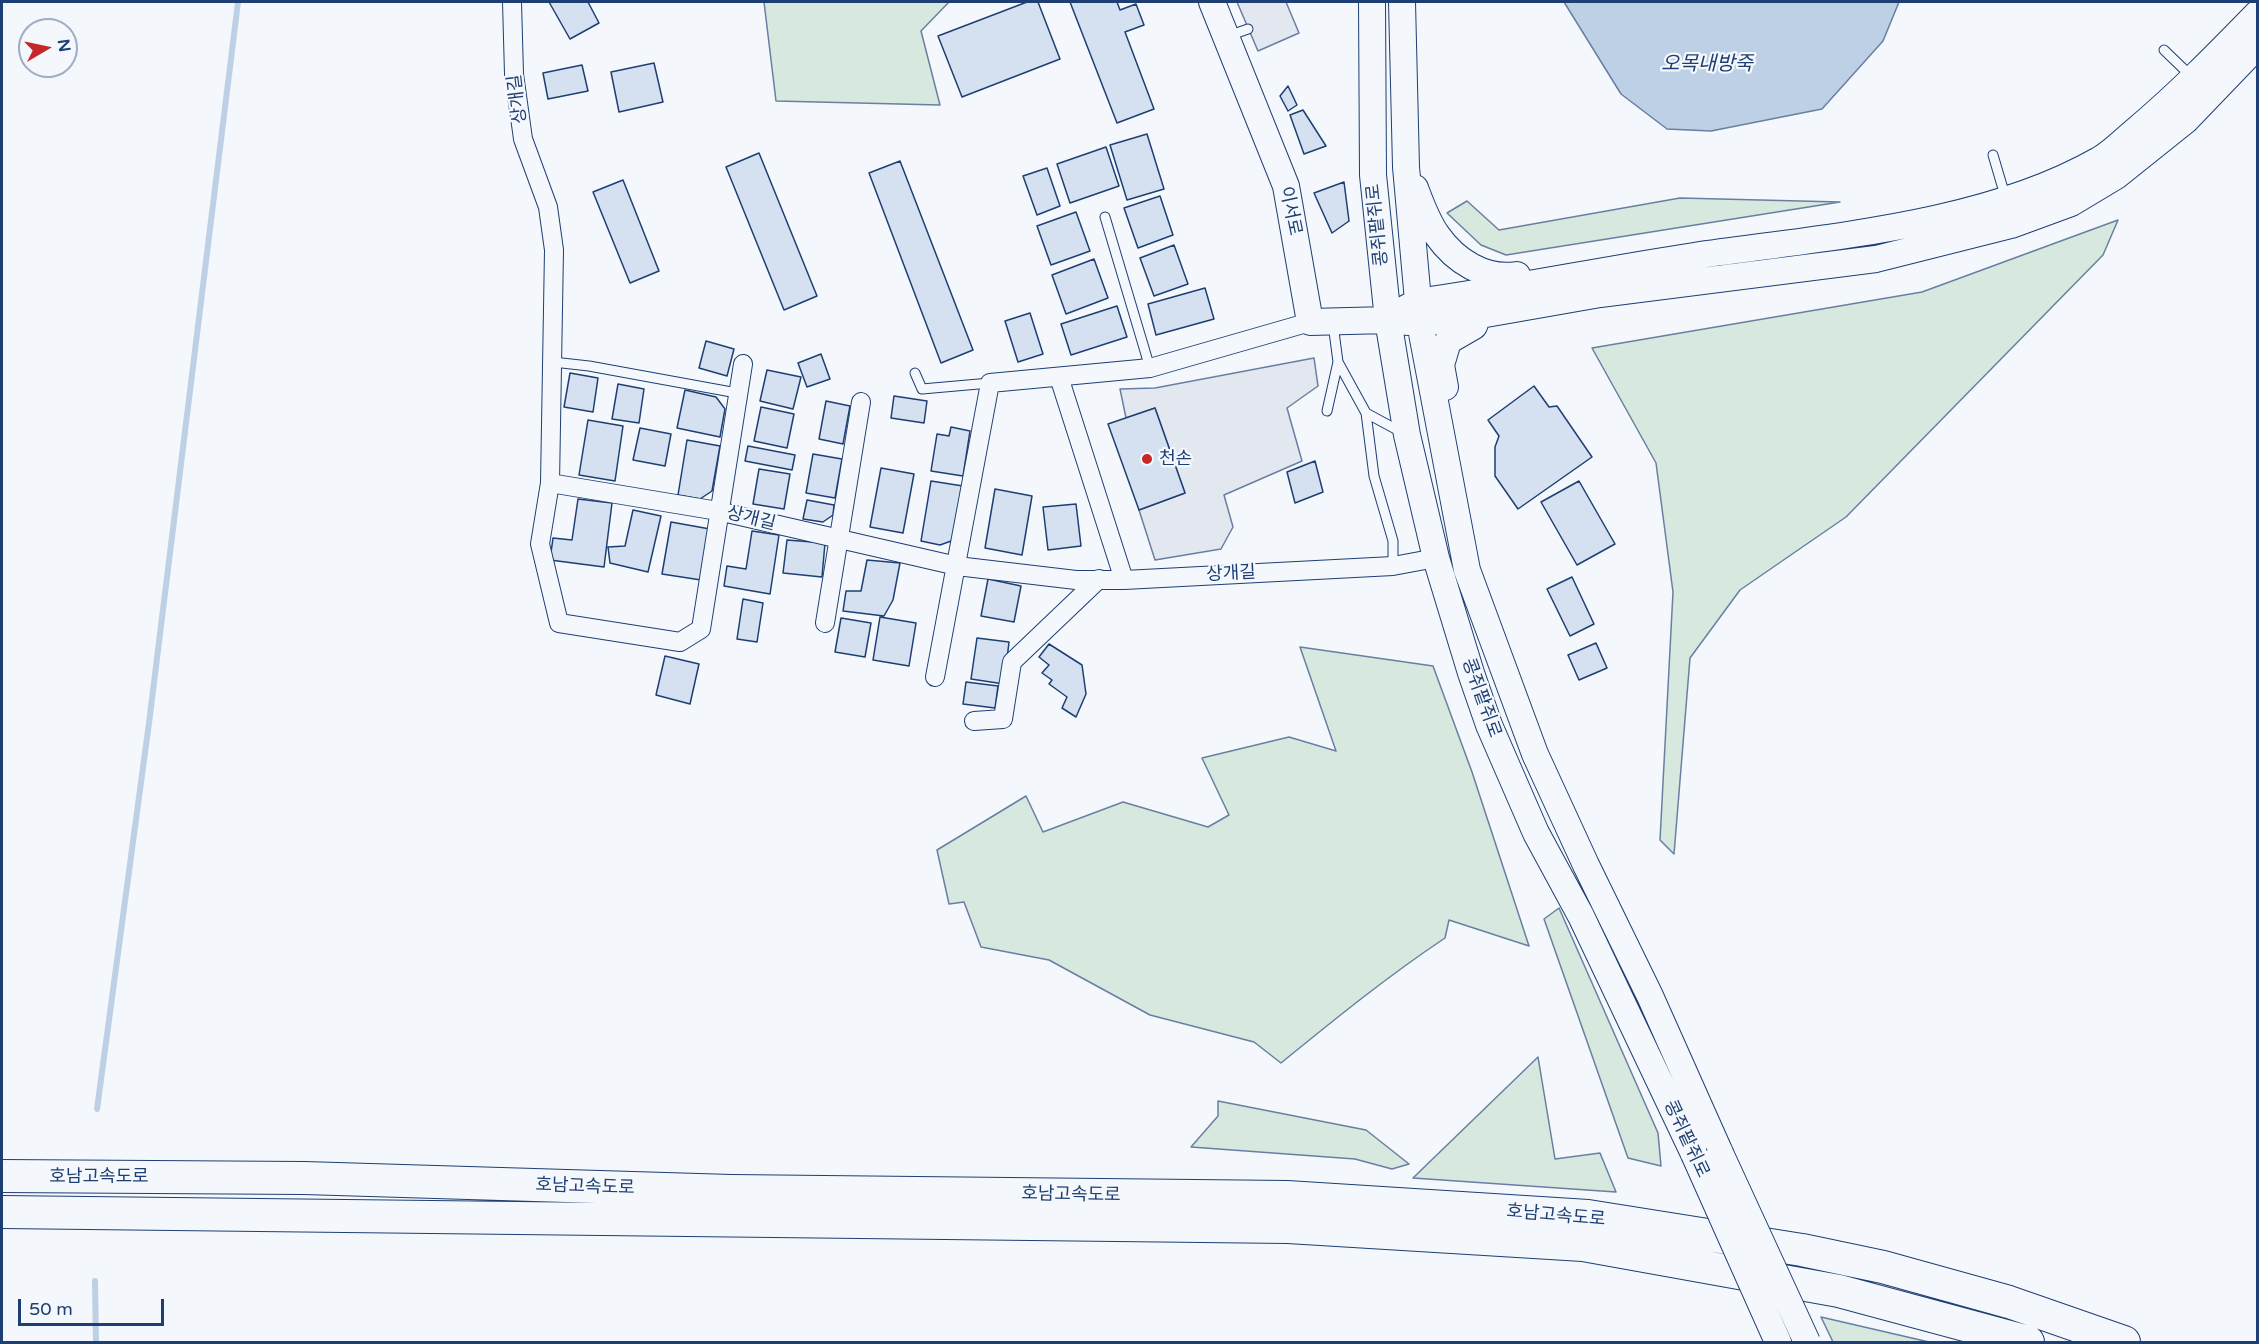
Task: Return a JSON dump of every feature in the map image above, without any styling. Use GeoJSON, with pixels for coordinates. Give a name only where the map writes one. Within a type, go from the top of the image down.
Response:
{"type":"FeatureCollection","features":[{"type":"Feature","properties":{"kind":"highway","name":"호남고속도로"},"geometry":{"type":"LineString","coordinates":[[2,1176],[304,1178],[731,1191],[1287,1197],[1588,1216],[1802,1250],[1883,1267],[2009,1302],[2124,1342]]}},
{"type":"Feature","properties":{"kind":"highway","name":"호남고속도로"},"geometry":{"type":"LineString","coordinates":[[2,1212],[1288,1227],[1583,1245],[1839,1291],[2028,1342]]}},
{"type":"Feature","properties":{"kind":"main road","name":"이서로"},"geometry":{"type":"LineString","coordinates":[[1212,2],[1237,32],[1286,186],[1321,322]]}},
{"type":"Feature","properties":{"kind":"main road","name":"콩쥐팥쥐로"},"geometry":{"type":"LineString","coordinates":[[1372,2],[1373,175],[1388,320],[1407,435],[1436,558],[1471,673],[1501,752],[1536,833],[1581,916],[1694,1154],[1778,1342]]}},
{"type":"Feature","properties":{"kind":"main road","name":"콩쥐팥쥐로"},"geometry":{"type":"LineString","coordinates":[[1402,2],[1406,167],[1419,312],[1467,570],[1535,754],[1650,996],[1806,1342]]}},
{"type":"Feature","properties":{"kind":"main road"},"geometry":{"type":"LineString","coordinates":[[1321,322],[1388,320],[1518,287],[1644,264],[1824,237],[1976,209],[2050,184],[2101,159],[2175,98],[2258,13]]}},
{"type":"Feature","properties":{"kind":"main road"},"geometry":{"type":"LineString","coordinates":[[1419,312],[1478,315],[1600,294],[1876,258],[2011,225],[2071,202],[2116,176],[2186,120],[2258,45]]}},
{"type":"Feature","properties":{"kind":"main road"},"geometry":{"type":"LineString","coordinates":[[1406,167],[1424,212],[1438,236],[1469,267],[1504,277],[1517,275],[1518,287]]}},
{"type":"Feature","properties":{"kind":"main road"},"geometry":{"type":"LineString","coordinates":[[1824,237],[1828,265]]}},
{"type":"Feature","properties":{"kind":"main road"},"geometry":{"type":"LineString","coordinates":[[1459,528],[1471,509],[1453,432],[1441,365],[1448,341],[1474,326],[1478,315]]}},
{"type":"Feature","properties":{"kind":"street","name":"상개길"},"geometry":{"type":"LineString","coordinates":[[512,2],[514,74],[523,140],[548,207],[554,250],[550,483],[718,511],[957,566],[1076,580],[1124,580],[1393,566],[1436,558]]}},
{"type":"Feature","properties":{"kind":"street"},"geometry":{"type":"LineString","coordinates":[[935,677],[990,382],[1150,368],[1321,322]]}},
{"type":"Feature","properties":{"kind":"street"},"geometry":{"type":"LineString","coordinates":[[550,483],[540,544],[559,623],[680,642],[701,629],[743,364]]}},
{"type":"Feature","properties":{"kind":"street"},"geometry":{"type":"LineString","coordinates":[[1059,377],[1124,580]]}},
{"type":"Feature","properties":{"kind":"street"},"geometry":{"type":"LineString","coordinates":[[825,623],[861,402]]}},
{"type":"Feature","properties":{"kind":"street"},"geometry":{"type":"LineString","coordinates":[[974,721],[1003,719],[1012,662],[1100,579]]}},
{"type":"Feature","properties":{"kind":"lane"},"geometry":{"type":"LineString","coordinates":[[2164,50],[2193,79]]}},
{"type":"Feature","properties":{"kind":"lane"},"geometry":{"type":"LineString","coordinates":[[1993,155],[2006,199]]}},
{"type":"Feature","properties":{"kind":"lane"},"geometry":{"type":"LineString","coordinates":[[1105,217],[1150,368]]}},
{"type":"Feature","properties":{"kind":"lane"},"geometry":{"type":"LineString","coordinates":[[1321,322],[1338,362],[1366,413],[1374,476],[1393,541],[1393,566]]}},
{"type":"Feature","properties":{"kind":"lane"},"geometry":{"type":"LineString","coordinates":[[553,362],[589,366],[737,393]]}},
{"type":"Feature","properties":{"kind":"lane"},"geometry":{"type":"LineString","coordinates":[[1327,411],[1338,362]]}},
{"type":"Feature","properties":{"kind":"lane"},"geometry":{"type":"LineString","coordinates":[[915,373],[922,388],[990,382]]}},
{"type":"Feature","properties":{"kind":"lane"},"geometry":{"type":"LineString","coordinates":[[1366,413],[1407,435]]}},
{"type":"Feature","properties":{"kind":"shaded area"},"geometry":{"type":"Polygon","coordinates":[[[764,2],[949,2],[921,31],[940,105],[776,101],[764,2]]]}},
{"type":"Feature","properties":{"kind":"shaded area"},"geometry":{"type":"Polygon","coordinates":[[[1237,2],[1286,2],[1299,33],[1258,51],[1237,2]]]}},
{"type":"Feature","properties":{"kind":"shaded area"},"geometry":{"type":"Polygon","coordinates":[[[1680,198],[1840,202],[1506,255],[1481,245],[1447,213],[1467,201],[1499,230],[1680,198]]]}},
{"type":"Feature","properties":{"kind":"shaded area"},"geometry":{"type":"Polygon","coordinates":[[[2118,220],[2103,255],[1846,517],[1740,590],[1690,658],[1674,854],[1660,840],[1673,592],[1656,463],[1592,348],[1922,292],[2118,220]]]}},
{"type":"Feature","properties":{"kind":"shaded area"},"geometry":{"type":"Polygon","coordinates":[[[1314,358],[1318,386],[1287,408],[1302,461],[1224,495],[1233,527],[1221,549],[1155,560],[1139,510],[1185,493],[1155,408],[1126,418],[1120,389],[1155,388],[1314,358]]]}},
{"type":"Feature","properties":{"kind":"shaded area"},"geometry":{"type":"Polygon","coordinates":[[[1300,647],[1433,666],[1472,772],[1529,946],[1449,920],[1445,938],[1382,983],[1281,1063],[1254,1042],[1150,1015],[1049,960],[981,947],[964,902],[949,904],[937,850],[1026,796],[1043,832],[1123,802],[1208,827],[1229,815],[1202,758],[1289,737],[1336,751],[1300,647]]]}},
{"type":"Feature","properties":{"kind":"shaded area"},"geometry":{"type":"Polygon","coordinates":[[[1559,908],[1658,1133],[1661,1166],[1628,1158],[1544,919],[1559,908]]]}},
{"type":"Feature","properties":{"kind":"shaded area"},"geometry":{"type":"Polygon","coordinates":[[[1538,1057],[1555,1159],[1600,1153],[1616,1192],[1413,1178],[1538,1057]]]}},
{"type":"Feature","properties":{"kind":"shaded area"},"geometry":{"type":"Polygon","coordinates":[[[1218,1101],[1366,1130],[1409,1164],[1392,1169],[1355,1159],[1191,1147],[1218,1116],[1218,1101]]]}},
{"type":"Feature","properties":{"kind":"shaded area"},"geometry":{"type":"Polygon","coordinates":[[[1821,1317],[1929,1342],[1833,1342],[1821,1317]]]}},
{"type":"Feature","properties":{"kind":"water","name":"오목내방죽"},"geometry":{"type":"Polygon","coordinates":[[[1564,2],[1899,2],[1883,41],[1822,109],[1711,131],[1667,129],[1621,94],[1564,2]]]}},
{"type":"Feature","properties":{"kind":"building"},"geometry":{"type":"Polygon","coordinates":[[[549,2],[588,2],[599,23],[570,39],[549,2]]]}},
{"type":"Feature","properties":{"kind":"building"},"geometry":{"type":"Polygon","coordinates":[[[1027,2],[1038,2],[1060,59],[962,97],[938,36],[1027,2]]]}},
{"type":"Feature","properties":{"kind":"building"},"geometry":{"type":"Polygon","coordinates":[[[1070,2],[1117,2],[1120,10],[1136,4],[1144,25],[1125,32],[1154,109],[1117,123],[1070,2]]]}},
{"type":"Feature","properties":{"kind":"building"},"geometry":{"type":"Polygon","coordinates":[[[654,63],[663,102],[619,112],[611,72],[654,63]]]}},
{"type":"Feature","properties":{"kind":"building"},"geometry":{"type":"Polygon","coordinates":[[[582,65],[588,91],[548,99],[543,73],[582,65]]]}},
{"type":"Feature","properties":{"kind":"building"},"geometry":{"type":"Polygon","coordinates":[[[1288,86],[1297,105],[1288,111],[1280,96],[1288,86]]]}},
{"type":"Feature","properties":{"kind":"building"},"geometry":{"type":"Polygon","coordinates":[[[1303,110],[1326,146],[1304,154],[1290,115],[1303,110]]]}},
{"type":"Feature","properties":{"kind":"building"},"geometry":{"type":"Polygon","coordinates":[[[1147,134],[1164,189],[1127,200],[1110,145],[1147,134]]]}},
{"type":"Feature","properties":{"kind":"building"},"geometry":{"type":"Polygon","coordinates":[[[1106,147],[1119,186],[1070,203],[1057,164],[1106,147]]]}},
{"type":"Feature","properties":{"kind":"building"},"geometry":{"type":"Polygon","coordinates":[[[759,153],[817,296],[784,310],[726,167],[759,153]]]}},
{"type":"Feature","properties":{"kind":"building"},"geometry":{"type":"Polygon","coordinates":[[[900,161],[973,350],[941,363],[869,173],[900,161]]]}},
{"type":"Feature","properties":{"kind":"building"},"geometry":{"type":"Polygon","coordinates":[[[1047,168],[1060,206],[1037,215],[1023,176],[1047,168]]]}},
{"type":"Feature","properties":{"kind":"building"},"geometry":{"type":"Polygon","coordinates":[[[623,180],[659,271],[630,283],[593,192],[623,180]]]}},
{"type":"Feature","properties":{"kind":"building"},"geometry":{"type":"Polygon","coordinates":[[[1344,182],[1349,221],[1332,233],[1314,193],[1344,182]]]}},
{"type":"Feature","properties":{"kind":"building"},"geometry":{"type":"Polygon","coordinates":[[[1160,196],[1173,235],[1138,248],[1124,208],[1160,196]]]}},
{"type":"Feature","properties":{"kind":"building"},"geometry":{"type":"Polygon","coordinates":[[[1076,212],[1090,251],[1051,265],[1037,226],[1076,212]]]}},
{"type":"Feature","properties":{"kind":"building"},"geometry":{"type":"Polygon","coordinates":[[[1174,245],[1188,284],[1154,296],[1140,258],[1174,245]]]}},
{"type":"Feature","properties":{"kind":"building"},"geometry":{"type":"Polygon","coordinates":[[[1094,259],[1108,298],[1066,314],[1052,275],[1094,259]]]}},
{"type":"Feature","properties":{"kind":"building"},"geometry":{"type":"Polygon","coordinates":[[[1205,288],[1214,319],[1156,335],[1148,304],[1205,288]]]}},
{"type":"Feature","properties":{"kind":"building"},"geometry":{"type":"Polygon","coordinates":[[[1117,306],[1127,337],[1071,355],[1061,324],[1117,306]]]}},
{"type":"Feature","properties":{"kind":"building"},"geometry":{"type":"Polygon","coordinates":[[[1030,313],[1043,354],[1018,362],[1005,321],[1030,313]]]}},
{"type":"Feature","properties":{"kind":"building"},"geometry":{"type":"Polygon","coordinates":[[[706,341],[734,349],[727,376],[699,368],[706,341]]]}},
{"type":"Feature","properties":{"kind":"building"},"geometry":{"type":"Polygon","coordinates":[[[821,354],[830,379],[807,387],[798,363],[821,354]]]}},
{"type":"Feature","properties":{"kind":"building"},"geometry":{"type":"Polygon","coordinates":[[[767,370],[801,377],[793,409],[760,401],[767,370]]]}},
{"type":"Feature","properties":{"kind":"building"},"geometry":{"type":"Polygon","coordinates":[[[570,373],[598,378],[593,412],[564,407],[570,373]]]}},
{"type":"Feature","properties":{"kind":"building"},"geometry":{"type":"Polygon","coordinates":[[[618,384],[644,389],[639,423],[612,419],[618,384]]]}},
{"type":"Feature","properties":{"kind":"building"},"geometry":{"type":"Polygon","coordinates":[[[1534,386],[1549,407],[1557,406],[1592,457],[1518,509],[1495,476],[1495,447],[1499,436],[1488,420],[1534,386]]]}},
{"type":"Feature","properties":{"kind":"building"},"geometry":{"type":"Polygon","coordinates":[[[685,390],[716,397],[725,409],[720,437],[677,428],[685,390]]]}},
{"type":"Feature","properties":{"kind":"building"},"geometry":{"type":"Polygon","coordinates":[[[894,396],[927,401],[924,423],[891,418],[894,396]]]}},
{"type":"Feature","properties":{"kind":"building"},"geometry":{"type":"Polygon","coordinates":[[[826,401],[850,406],[843,444],[819,439],[826,401]]]}},
{"type":"Feature","properties":{"kind":"building"},"geometry":{"type":"Polygon","coordinates":[[[761,407],[794,414],[787,448],[754,441],[761,407]]]}},
{"type":"Feature","properties":{"kind":"building","name":"천손"},"geometry":{"type":"Polygon","coordinates":[[[1155,408],[1185,493],[1139,510],[1108,424],[1155,408]]]}},
{"type":"Feature","properties":{"kind":"building"},"geometry":{"type":"Polygon","coordinates":[[[588,420],[623,426],[615,481],[579,475],[588,420]]]}},
{"type":"Feature","properties":{"kind":"building"},"geometry":{"type":"Polygon","coordinates":[[[951,427],[970,431],[963,476],[931,471],[937,434],[949,436],[951,427]]]}},
{"type":"Feature","properties":{"kind":"building"},"geometry":{"type":"Polygon","coordinates":[[[640,428],[671,434],[665,466],[633,460],[640,428]]]}},
{"type":"Feature","properties":{"kind":"building"},"geometry":{"type":"Polygon","coordinates":[[[687,440],[720,446],[712,491],[700,499],[678,495],[687,440]]]}},
{"type":"Feature","properties":{"kind":"building"},"geometry":{"type":"Polygon","coordinates":[[[748,446],[795,455],[792,470],[745,461],[748,446]]]}},
{"type":"Feature","properties":{"kind":"building"},"geometry":{"type":"Polygon","coordinates":[[[813,454],[842,459],[835,498],[806,493],[813,454]]]}},
{"type":"Feature","properties":{"kind":"building"},"geometry":{"type":"Polygon","coordinates":[[[1315,461],[1323,492],[1295,503],[1287,472],[1315,461]]]}},
{"type":"Feature","properties":{"kind":"building"},"geometry":{"type":"Polygon","coordinates":[[[881,468],[914,474],[903,533],[870,527],[881,468]]]}},
{"type":"Feature","properties":{"kind":"building"},"geometry":{"type":"Polygon","coordinates":[[[759,469],[790,474],[784,509],[753,504],[759,469]]]}},
{"type":"Feature","properties":{"kind":"building"},"geometry":{"type":"Polygon","coordinates":[[[931,481],[963,486],[954,540],[940,545],[921,541],[931,481]]]}},
{"type":"Feature","properties":{"kind":"building"},"geometry":{"type":"Polygon","coordinates":[[[1579,481],[1615,544],[1577,565],[1541,502],[1579,481]]]}},
{"type":"Feature","properties":{"kind":"building"},"geometry":{"type":"Polygon","coordinates":[[[995,489],[1032,496],[1022,555],[985,548],[995,489]]]}},
{"type":"Feature","properties":{"kind":"building"},"geometry":{"type":"Polygon","coordinates":[[[578,499],[612,503],[604,567],[550,560],[553,538],[572,540],[578,499]]]}},
{"type":"Feature","properties":{"kind":"building"},"geometry":{"type":"Polygon","coordinates":[[[807,500],[834,505],[833,515],[823,522],[803,519],[807,500]]]}},
{"type":"Feature","properties":{"kind":"building"},"geometry":{"type":"Polygon","coordinates":[[[1076,504],[1081,546],[1048,550],[1043,507],[1076,504]]]}},
{"type":"Feature","properties":{"kind":"building"},"geometry":{"type":"Polygon","coordinates":[[[633,510],[661,516],[648,572],[610,563],[608,547],[625,546],[633,510]]]}},
{"type":"Feature","properties":{"kind":"building"},"geometry":{"type":"Polygon","coordinates":[[[671,522],[710,529],[701,580],[662,574],[671,522]]]}},
{"type":"Feature","properties":{"kind":"building"},"geometry":{"type":"Polygon","coordinates":[[[752,531],[779,535],[770,594],[724,586],[727,566],[746,569],[752,531]]]}},
{"type":"Feature","properties":{"kind":"building"},"geometry":{"type":"Polygon","coordinates":[[[787,540],[825,543],[822,577],[783,573],[787,540]]]}},
{"type":"Feature","properties":{"kind":"building"},"geometry":{"type":"Polygon","coordinates":[[[867,560],[900,563],[893,600],[884,616],[843,611],[846,591],[861,591],[867,560]]]}},
{"type":"Feature","properties":{"kind":"building"},"geometry":{"type":"Polygon","coordinates":[[[1572,577],[1594,624],[1570,636],[1547,589],[1572,577]]]}},
{"type":"Feature","properties":{"kind":"building"},"geometry":{"type":"Polygon","coordinates":[[[988,579],[1021,586],[1014,622],[981,616],[988,579]]]}},
{"type":"Feature","properties":{"kind":"building"},"geometry":{"type":"Polygon","coordinates":[[[743,599],[763,603],[757,642],[737,639],[743,599]]]}},
{"type":"Feature","properties":{"kind":"building"},"geometry":{"type":"Polygon","coordinates":[[[880,617],[916,623],[909,666],[873,660],[880,617]]]}},
{"type":"Feature","properties":{"kind":"building"},"geometry":{"type":"Polygon","coordinates":[[[841,618],[871,623],[865,657],[835,652],[841,618]]]}},
{"type":"Feature","properties":{"kind":"building"},"geometry":{"type":"Polygon","coordinates":[[[977,638],[1009,642],[1004,684],[971,679],[977,638]]]}},
{"type":"Feature","properties":{"kind":"building"},"geometry":{"type":"Polygon","coordinates":[[[1596,643],[1607,668],[1579,680],[1568,655],[1596,643]]]}},
{"type":"Feature","properties":{"kind":"building"},"geometry":{"type":"Polygon","coordinates":[[[1049,644],[1082,665],[1086,694],[1076,717],[1062,708],[1067,697],[1049,684],[1052,680],[1042,673],[1049,665],[1039,657],[1049,644]]]}},
{"type":"Feature","properties":{"kind":"building"},"geometry":{"type":"Polygon","coordinates":[[[665,656],[699,664],[690,704],[656,695],[665,656]]]}},
{"type":"Feature","properties":{"kind":"building"},"geometry":{"type":"Polygon","coordinates":[[[966,682],[998,686],[995,708],[963,704],[966,682]]]}},
{"type":"Feature","properties":{"kind":"waterway"},"geometry":{"type":"LineString","coordinates":[[97,1109],[149,723],[238,2]]}},
{"type":"Feature","properties":{"kind":"waterway"},"geometry":{"type":"LineString","coordinates":[[95,1281],[96,1342]]}},
{"type":"Feature","properties":{"kind":"place","name":"천손"},"geometry":{"type":"Point","coordinates":[1147,459]}}]}
